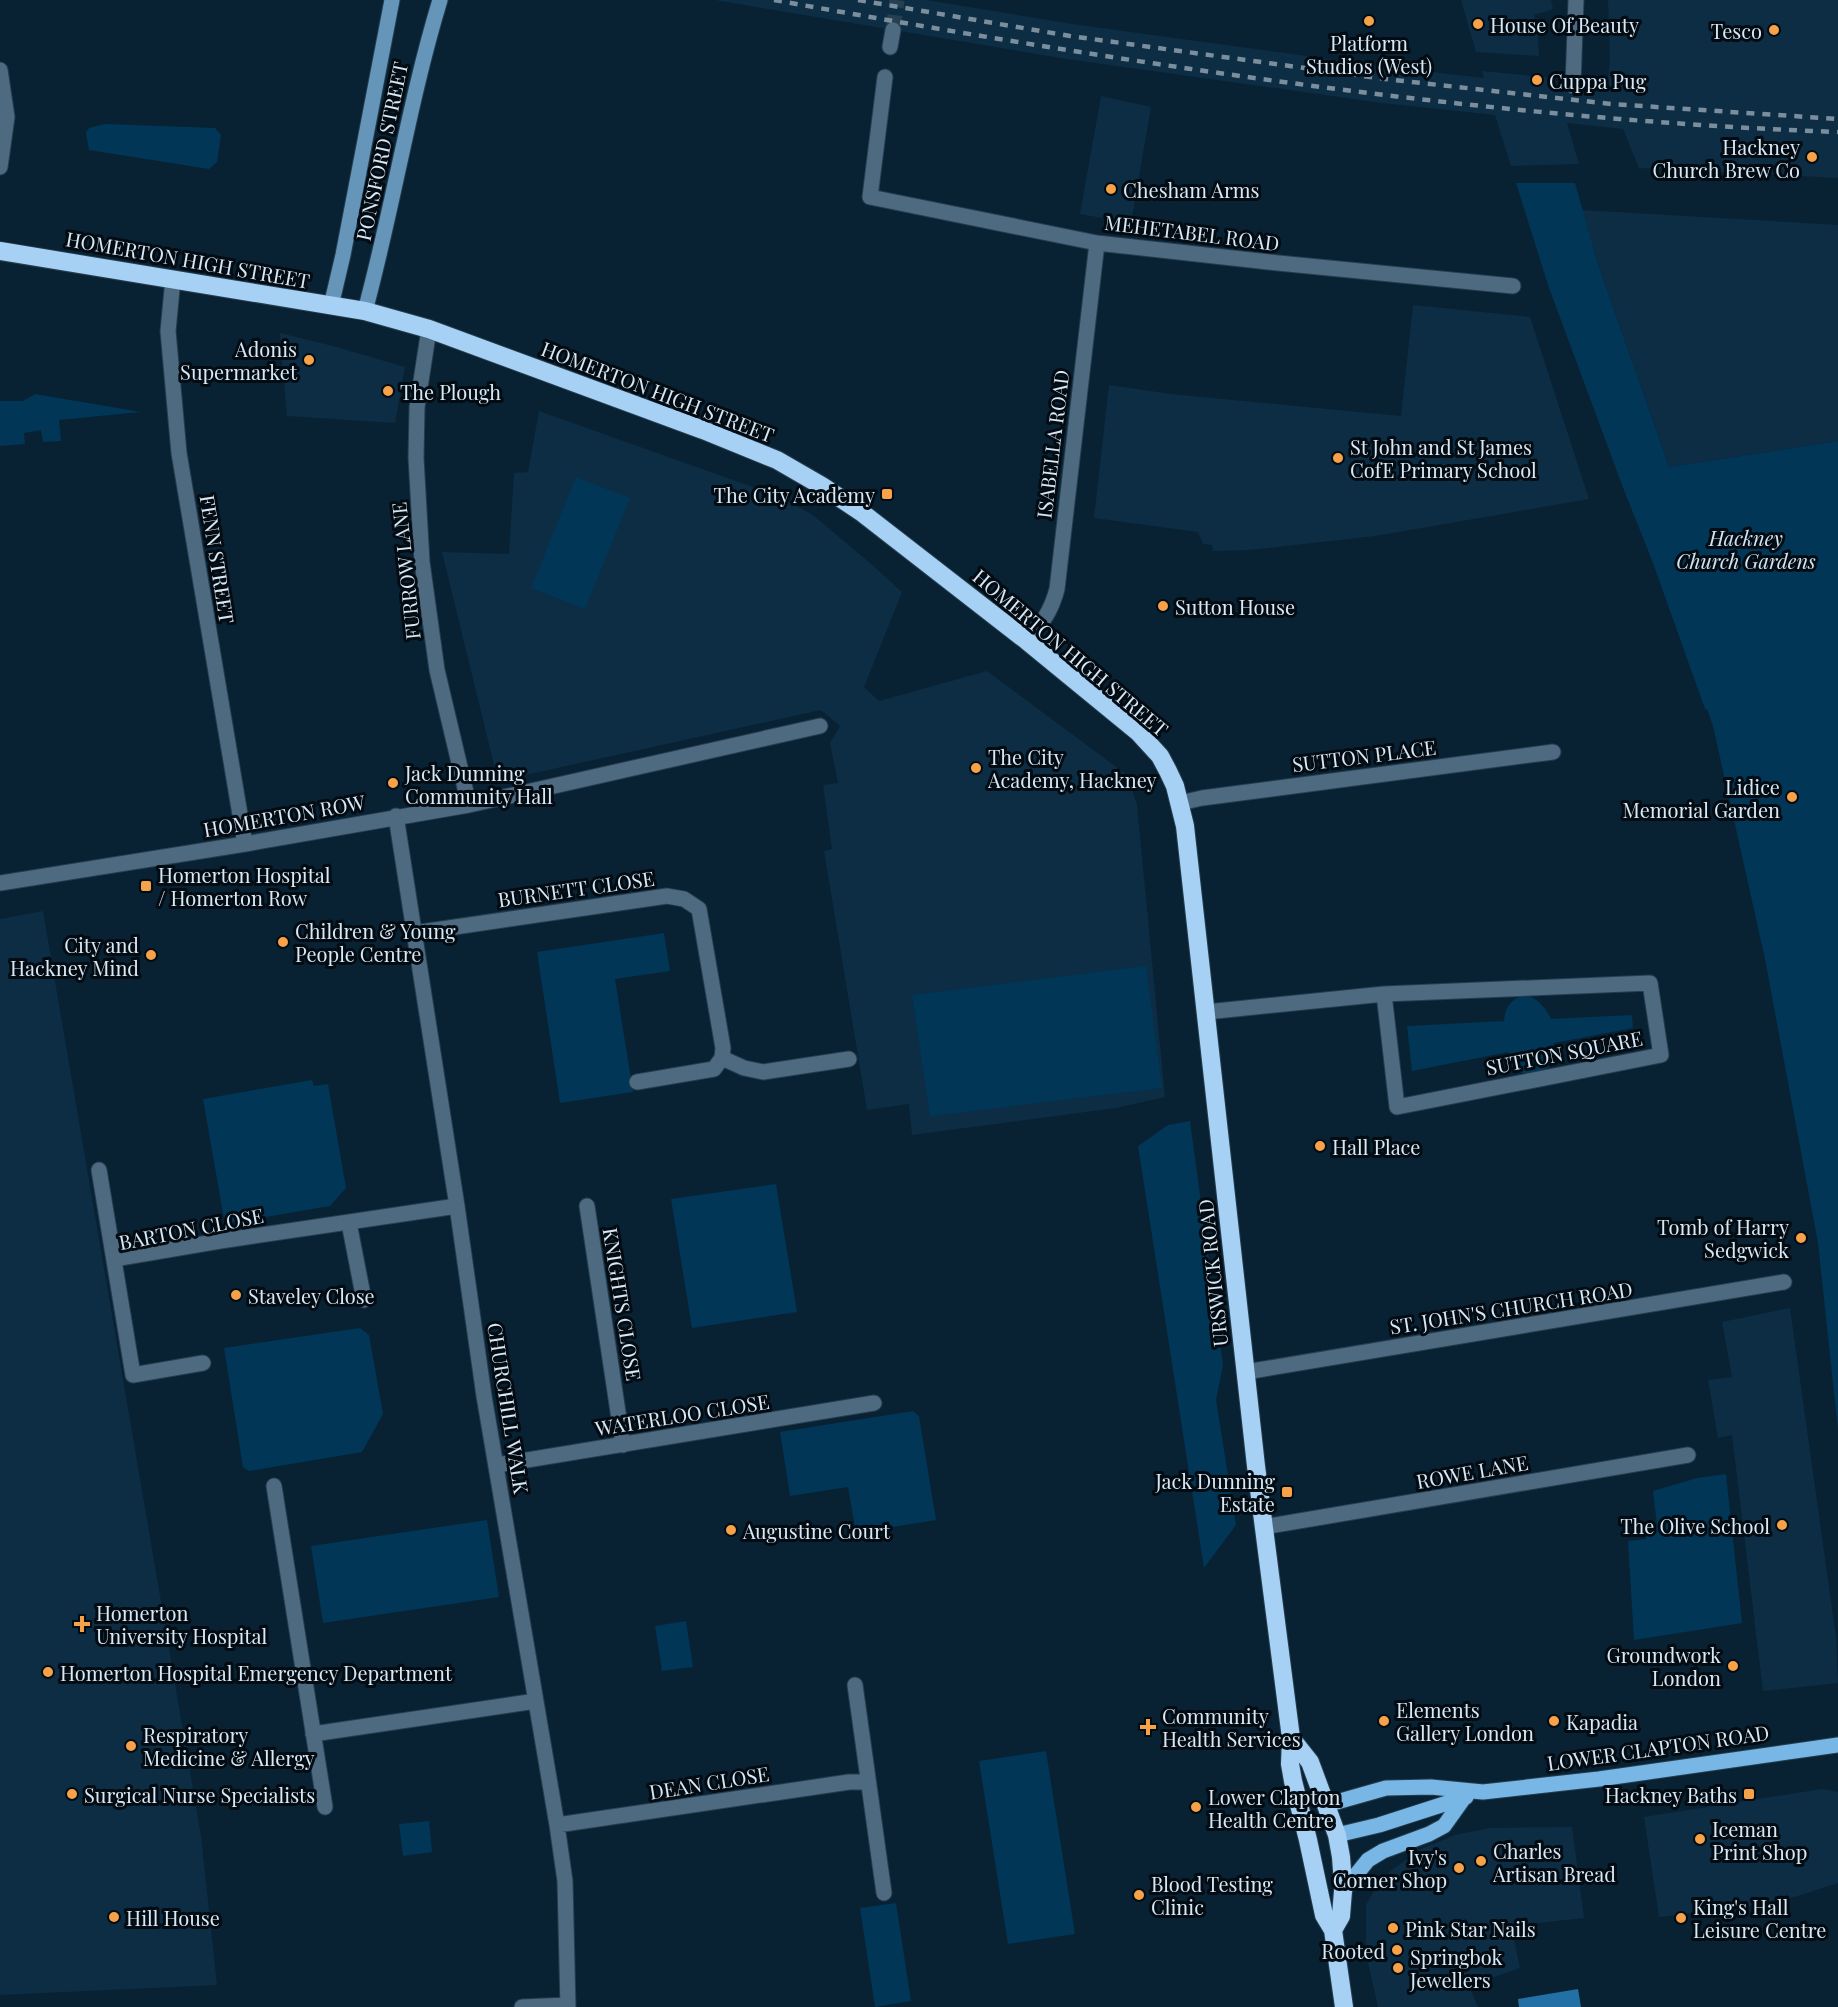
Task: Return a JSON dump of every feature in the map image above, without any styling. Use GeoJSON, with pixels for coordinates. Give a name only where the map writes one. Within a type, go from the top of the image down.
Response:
{"type":"FeatureCollection","features":[{"type":"Feature","properties":{"kind":"highway","name":"HOMERTON HIGH STREET"},"geometry":{"type":"LineString","coordinates":[[0,251],[365,311],[429,329],[703,430],[777,460],[861,512],[1027,641],[1138,732],[1160,756],[1180,803]]}},
{"type":"Feature","properties":{"kind":"highway","name":"URSWICK ROAD"},"geometry":{"type":"LineString","coordinates":[[1180,803],[1185,826],[1245,1372],[1291,1738],[1290,1764],[1300,1815]]}},
{"type":"Feature","properties":{"kind":"highway"},"geometry":{"type":"LineString","coordinates":[[1291,1738],[1310,1762],[1337,1835],[1343,1887],[1341,1916],[1333,1929]]}},
{"type":"Feature","properties":{"kind":"highway","name":"LOWER CLAPTON ROAD"},"geometry":{"type":"LineString","coordinates":[[1300,1815],[1326,1805]]}},
{"type":"Feature","properties":{"kind":"highway"},"geometry":{"type":"LineString","coordinates":[[1300,1815],[1308,1840],[1324,1915],[1333,1929],[1344,2007]]}},
{"type":"Feature","properties":{"kind":"highway","name":"LOWER CLAPTON ROAD"},"geometry":{"type":"LineString","coordinates":[[1308,1840],[1337,1835]]}},
{"type":"Feature","properties":{"kind":"main road","name":"PONSFORD STREET"},"geometry":{"type":"LineString","coordinates":[[331,306],[392,0]]}},
{"type":"Feature","properties":{"kind":"main road","name":"PONSFORD STREET"},"geometry":{"type":"LineString","coordinates":[[365,311],[422,62],[440,0]]}},
{"type":"Feature","properties":{"kind":"main road","name":"LOWER CLAPTON ROAD"},"geometry":{"type":"LineString","coordinates":[[1326,1805],[1386,1788],[1431,1787],[1483,1791],[1599,1779],[1838,1744]]}},
{"type":"Feature","properties":{"kind":"main road","name":"LOWER CLAPTON ROAD"},"geometry":{"type":"LineString","coordinates":[[1337,1835],[1379,1825],[1483,1791]]}},
{"type":"Feature","properties":{"kind":"main road"},"geometry":{"type":"LineString","coordinates":[[1343,1887],[1368,1860],[1383,1851],[1444,1826],[1464,1798]]}},
{"type":"Feature","properties":{"kind":"street"},"geometry":{"type":"LineString","coordinates":[[1573,86],[1576,0]]}},
{"type":"Feature","properties":{"kind":"street"},"geometry":{"type":"LineString","coordinates":[[890,47],[893,30]]}},
{"type":"Feature","properties":{"kind":"street"},"geometry":{"type":"LineString","coordinates":[[0,70],[7,117],[0,167]]}},
{"type":"Feature","properties":{"kind":"street","name":"MEHETABEL ROAD"},"geometry":{"type":"LineString","coordinates":[[885,77],[870,197],[1097,243],[1513,286]]}},
{"type":"Feature","properties":{"kind":"street","name":"ISABELLA ROAD"},"geometry":{"type":"LineString","coordinates":[[1027,641],[1046,618],[1057,589],[1097,243]]}},
{"type":"Feature","properties":{"kind":"street","name":"FENN STREET"},"geometry":{"type":"LineString","coordinates":[[173,279],[168,331],[179,453],[245,844]]}},
{"type":"Feature","properties":{"kind":"street","name":"FURROW LANE"},"geometry":{"type":"LineString","coordinates":[[429,329],[417,407],[416,458],[422,562],[437,670],[469,805]]}},
{"type":"Feature","properties":{"kind":"street","name":"HOMERTON ROW"},"geometry":{"type":"LineString","coordinates":[[0,883],[469,805],[820,726]]}},
{"type":"Feature","properties":{"kind":"street","name":"SUTTON PLACE"},"geometry":{"type":"LineString","coordinates":[[1180,803],[1202,798],[1553,752]]}},
{"type":"Feature","properties":{"kind":"street","name":"CHURCHILL WALK"},"geometry":{"type":"LineString","coordinates":[[396,816],[484,1396],[557,1825],[565,1881],[568,2006]]}},
{"type":"Feature","properties":{"kind":"street","name":"BURNETT CLOSE"},"geometry":{"type":"LineString","coordinates":[[414,933],[667,896],[684,899],[699,909],[723,1048],[722,1058]]}},
{"type":"Feature","properties":{"kind":"street","name":"SUTTON SQUARE"},"geometry":{"type":"LineString","coordinates":[[1206,1012],[1384,994],[1650,983],[1661,1055],[1397,1107],[1384,994]]}},
{"type":"Feature","properties":{"kind":"street"},"geometry":{"type":"LineString","coordinates":[[637,1082],[714,1069],[722,1058],[744,1068],[762,1072],[849,1059]]}},
{"type":"Feature","properties":{"kind":"street"},"geometry":{"type":"LineString","coordinates":[[99,1170],[114,1259]]}},
{"type":"Feature","properties":{"kind":"street","name":"BARTON CLOSE"},"geometry":{"type":"LineString","coordinates":[[203,1363],[133,1375],[114,1259],[456,1206]]}},
{"type":"Feature","properties":{"kind":"street","name":"KNIGHTS CLOSE"},"geometry":{"type":"LineString","coordinates":[[587,1206],[623,1445]]}},
{"type":"Feature","properties":{"kind":"street"},"geometry":{"type":"LineString","coordinates":[[349,1223],[364,1300]]}},
{"type":"Feature","properties":{"kind":"street","name":"ST. JOHN'S CHURCH ROAD"},"geometry":{"type":"LineString","coordinates":[[1245,1372],[1784,1282]]}},
{"type":"Feature","properties":{"kind":"street","name":"WATERLOO CLOSE"},"geometry":{"type":"LineString","coordinates":[[497,1465],[874,1403]]}},
{"type":"Feature","properties":{"kind":"street","name":"ROWE LANE"},"geometry":{"type":"LineString","coordinates":[[1264,1527],[1688,1455]]}},
{"type":"Feature","properties":{"kind":"street"},"geometry":{"type":"LineString","coordinates":[[274,1486],[325,1807]]}},
{"type":"Feature","properties":{"kind":"street"},"geometry":{"type":"LineString","coordinates":[[855,1685],[884,1893]]}},
{"type":"Feature","properties":{"kind":"street"},"geometry":{"type":"LineString","coordinates":[[313,1734],[536,1701]]}},
{"type":"Feature","properties":{"kind":"street","name":"DEAN CLOSE"},"geometry":{"type":"LineString","coordinates":[[557,1825],[849,1782],[868,1782]]}},
{"type":"Feature","properties":{"kind":"street"},"geometry":{"type":"LineString","coordinates":[[522,2007],[568,2006]]}},
{"type":"Feature","properties":{"kind":"shaded area"},"geometry":{"type":"Polygon","coordinates":[[[715,0],[926,0],[1072,24],[1387,67],[1484,78],[1482,71],[1553,78],[1556,85],[1607,91],[1610,60],[1608,0],[1838,0],[1838,178],[1639,168],[1623,129],[1567,123],[1579,164],[1511,166],[1495,115],[1382,103],[1067,59],[715,0]]]}},
{"type":"Feature","properties":{"kind":"shaded area"},"geometry":{"type":"Polygon","coordinates":[[[1461,0],[1551,0],[1553,9],[1534,15],[1537,23],[1539,56],[1476,52],[1461,0]]]}},
{"type":"Feature","properties":{"kind":"shaded area"},"geometry":{"type":"Polygon","coordinates":[[[1101,96],[1151,107],[1131,223],[1080,214],[1101,96]]]}},
{"type":"Feature","properties":{"kind":"shaded area"},"geometry":{"type":"Polygon","coordinates":[[[1582,210],[1838,225],[1838,441],[1669,467],[1598,264],[1582,210]]]}},
{"type":"Feature","properties":{"kind":"shaded area","name":"St John and St James CofE Primary School"},"geometry":{"type":"Polygon","coordinates":[[[1413,305],[1530,317],[1589,499],[1375,536],[1249,550],[1213,551],[1212,545],[1203,544],[1198,532],[1094,518],[1109,385],[1171,394],[1401,416],[1413,305]]]}},
{"type":"Feature","properties":{"kind":"shaded area"},"geometry":{"type":"Polygon","coordinates":[[[280,333],[405,367],[395,423],[287,416],[280,333]]]}},
{"type":"Feature","properties":{"kind":"shaded area","name":"The City Academy, Hackney"},"geometry":{"type":"Polygon","coordinates":[[[539,411],[778,496],[813,515],[870,563],[902,592],[864,687],[879,701],[987,671],[1127,775],[1137,805],[1165,1097],[1116,1108],[912,1135],[909,1104],[867,1110],[824,851],[832,849],[823,785],[838,783],[830,743],[840,726],[821,710],[498,781],[442,552],[509,554],[514,473],[528,472],[539,411]]]}},
{"type":"Feature","properties":{"kind":"shaded area","name":"Homerton University Hospital"},"geometry":{"type":"Polygon","coordinates":[[[43,911],[201,1836],[217,1985],[0,1995],[0,919],[43,911]]]}},
{"type":"Feature","properties":{"kind":"shaded area","name":"The Olive School"},"geometry":{"type":"Polygon","coordinates":[[[1790,1308],[1836,1637],[1838,1683],[1763,1691],[1732,1435],[1718,1438],[1708,1380],[1732,1377],[1722,1322],[1790,1308]]]}},
{"type":"Feature","properties":{"kind":"shaded area"},"geometry":{"type":"Polygon","coordinates":[[[1822,1789],[1838,1792],[1838,1883],[1776,1903],[1659,1917],[1644,1817],[1822,1789]]]}},
{"type":"Feature","properties":{"kind":"shaded area"},"geometry":{"type":"Polygon","coordinates":[[[1572,1827],[1584,1918],[1511,1926],[1520,1968],[1469,1986],[1478,2007],[1378,2007],[1366,1954],[1366,1905],[1381,1878],[1421,1849],[1455,1835],[1490,1828],[1572,1827]]]}},
{"type":"Feature","properties":{"kind":"shaded area"},"geometry":{"type":"Polygon","coordinates":[[[1578,1989],[1581,2007],[1519,2007],[1518,1999],[1578,1989]]]}},
{"type":"Feature","properties":{"kind":"green space"},"geometry":{"type":"Polygon","coordinates":[[[105,124],[215,128],[221,135],[217,162],[209,169],[89,150],[86,133],[89,128],[105,124]]]}},
{"type":"Feature","properties":{"kind":"green space","name":"Hackney Church Gardens"},"geometry":{"type":"Polygon","coordinates":[[[1516,183],[1575,183],[1598,264],[1669,467],[1838,441],[1838,1430],[1818,1243],[1765,959],[1713,726],[1548,285],[1516,183]]]}},
{"type":"Feature","properties":{"kind":"green space"},"geometry":{"type":"Polygon","coordinates":[[[35,394],[141,412],[59,420],[61,441],[43,442],[41,430],[24,433],[25,444],[0,446],[0,401],[23,401],[35,394]]]}},
{"type":"Feature","properties":{"kind":"green space"},"geometry":{"type":"Polygon","coordinates":[[[576,477],[630,498],[585,609],[531,588],[576,477]]]}},
{"type":"Feature","properties":{"kind":"green space"},"geometry":{"type":"Polygon","coordinates":[[[664,933],[670,971],[615,979],[633,1092],[560,1103],[537,952],[664,933]]]}},
{"type":"Feature","properties":{"kind":"green space"},"geometry":{"type":"Polygon","coordinates":[[[1146,966],[1162,1088],[930,1116],[912,995],[1146,966]]]}},
{"type":"Feature","properties":{"kind":"green space"},"geometry":{"type":"Polygon","coordinates":[[[1524,994],[1540,1003],[1551,1019],[1632,1015],[1633,1028],[1554,1043],[1553,1055],[1548,1068],[1534,1077],[1514,1070],[1508,1052],[1412,1071],[1407,1026],[1504,1021],[1509,1005],[1524,994]]]}},
{"type":"Feature","properties":{"kind":"green space"},"geometry":{"type":"Polygon","coordinates":[[[312,1080],[314,1086],[328,1084],[346,1188],[330,1206],[231,1223],[224,1219],[203,1099],[312,1080]]]}},
{"type":"Feature","properties":{"kind":"green space"},"geometry":{"type":"Polygon","coordinates":[[[1190,1121],[1223,1365],[1216,1400],[1236,1525],[1204,1568],[1138,1146],[1168,1125],[1190,1121]]]}},
{"type":"Feature","properties":{"kind":"green space"},"geometry":{"type":"Polygon","coordinates":[[[776,1184],[797,1312],[692,1328],[671,1199],[776,1184]]]}},
{"type":"Feature","properties":{"kind":"green space"},"geometry":{"type":"Polygon","coordinates":[[[360,1328],[369,1335],[383,1414],[362,1452],[249,1471],[243,1467],[224,1348],[360,1328]]]}},
{"type":"Feature","properties":{"kind":"green space"},"geometry":{"type":"Polygon","coordinates":[[[913,1411],[919,1416],[936,1520],[856,1533],[848,1487],[790,1496],[780,1432],[913,1411]]]}},
{"type":"Feature","properties":{"kind":"green space"},"geometry":{"type":"Polygon","coordinates":[[[1726,1474],[1742,1623],[1634,1640],[1628,1541],[1646,1539],[1645,1527],[1657,1525],[1653,1491],[1697,1478],[1726,1474]]]}},
{"type":"Feature","properties":{"kind":"green space"},"geometry":{"type":"Polygon","coordinates":[[[487,1520],[499,1597],[323,1623],[311,1546],[487,1520]]]}},
{"type":"Feature","properties":{"kind":"green space"},"geometry":{"type":"Polygon","coordinates":[[[686,1621],[693,1667],[662,1671],[655,1626],[686,1621]]]}},
{"type":"Feature","properties":{"kind":"green space"},"geometry":{"type":"Polygon","coordinates":[[[1046,1751],[1075,1934],[1008,1944],[979,1761],[1046,1751]]]}},
{"type":"Feature","properties":{"kind":"green space"},"geometry":{"type":"Polygon","coordinates":[[[429,1821],[432,1852],[403,1856],[399,1824],[429,1821]]]}},
{"type":"Feature","properties":{"kind":"green space"},"geometry":{"type":"Polygon","coordinates":[[[896,1903],[911,2001],[875,2007],[860,1908],[896,1903]]]}},
{"type":"Feature","properties":{"kind":"tunnel"},"geometry":{"type":"LineString","coordinates":[[893,30],[897,0]]}},
{"type":"Feature","properties":{"kind":"railway"},"geometry":{"type":"LineString","coordinates":[[774,0],[1039,45],[1304,85],[1571,115],[1838,132]]}},
{"type":"Feature","properties":{"kind":"railway"},"geometry":{"type":"LineString","coordinates":[[858,0],[1070,36],[1385,79],[1611,104],[1838,119]]}},
{"type":"Feature","properties":{"kind":"place","name":"Platform Studios (West)"},"geometry":{"type":"Point","coordinates":[1369,21]}},
{"type":"Feature","properties":{"kind":"place","name":"House Of Beauty"},"geometry":{"type":"Point","coordinates":[1478,24]}},
{"type":"Feature","properties":{"kind":"place","name":"Tesco"},"geometry":{"type":"Point","coordinates":[1774,30]}},
{"type":"Feature","properties":{"kind":"place","name":"Cuppa Pug"},"geometry":{"type":"Point","coordinates":[1537,80]}},
{"type":"Feature","properties":{"kind":"place","name":"Hackney Church Brew Co"},"geometry":{"type":"Point","coordinates":[1812,157]}},
{"type":"Feature","properties":{"kind":"place","name":"Chesham Arms"},"geometry":{"type":"Point","coordinates":[1111,189]}},
{"type":"Feature","properties":{"kind":"place","name":"Adonis Supermarket"},"geometry":{"type":"Point","coordinates":[309,360]}},
{"type":"Feature","properties":{"kind":"place","name":"The Plough"},"geometry":{"type":"Point","coordinates":[388,391]}},
{"type":"Feature","properties":{"kind":"place","name":"St John and St James CofE Primary School"},"geometry":{"type":"Point","coordinates":[1338,458]}},
{"type":"Feature","properties":{"kind":"place","name":"The City Academy"},"geometry":{"type":"Point","coordinates":[887,494]}},
{"type":"Feature","properties":{"kind":"place","name":"Sutton House"},"geometry":{"type":"Point","coordinates":[1163,606]}},
{"type":"Feature","properties":{"kind":"place","name":"The City Academy, Hackney"},"geometry":{"type":"Point","coordinates":[976,768]}},
{"type":"Feature","properties":{"kind":"place","name":"Jack Dunning Community Hall"},"geometry":{"type":"Point","coordinates":[393,783]}},
{"type":"Feature","properties":{"kind":"place","name":"Lidice Memorial Garden"},"geometry":{"type":"Point","coordinates":[1792,797]}},
{"type":"Feature","properties":{"kind":"place","name":"Homerton Hospital / Homerton Row"},"geometry":{"type":"Point","coordinates":[146,886]}},
{"type":"Feature","properties":{"kind":"place","name":"Children & Young People Centre"},"geometry":{"type":"Point","coordinates":[283,942]}},
{"type":"Feature","properties":{"kind":"place","name":"City and Hackney Mind"},"geometry":{"type":"Point","coordinates":[151,955]}},
{"type":"Feature","properties":{"kind":"place","name":"Hall Place"},"geometry":{"type":"Point","coordinates":[1320,1146]}},
{"type":"Feature","properties":{"kind":"place","name":"Tomb of Harry Sedgwick"},"geometry":{"type":"Point","coordinates":[1801,1238]}},
{"type":"Feature","properties":{"kind":"place","name":"Staveley Close"},"geometry":{"type":"Point","coordinates":[236,1295]}},
{"type":"Feature","properties":{"kind":"place","name":"Jack Dunning Estate"},"geometry":{"type":"Point","coordinates":[1287,1492]}},
{"type":"Feature","properties":{"kind":"place","name":"The Olive School"},"geometry":{"type":"Point","coordinates":[1782,1525]}},
{"type":"Feature","properties":{"kind":"place","name":"Augustine Court"},"geometry":{"type":"Point","coordinates":[731,1530]}},
{"type":"Feature","properties":{"kind":"place","name":"Homerton University Hospital"},"geometry":{"type":"Point","coordinates":[82,1624]}},
{"type":"Feature","properties":{"kind":"place","name":"Groundwork London"},"geometry":{"type":"Point","coordinates":[1733,1666]}},
{"type":"Feature","properties":{"kind":"place","name":"Homerton Hospital Emergency Department"},"geometry":{"type":"Point","coordinates":[48,1672]}},
{"type":"Feature","properties":{"kind":"place","name":"Elements Gallery London"},"geometry":{"type":"Point","coordinates":[1384,1721]}},
{"type":"Feature","properties":{"kind":"place","name":"Kapadia"},"geometry":{"type":"Point","coordinates":[1554,1721]}},
{"type":"Feature","properties":{"kind":"place","name":"Community Health Services"},"geometry":{"type":"Point","coordinates":[1148,1727]}},
{"type":"Feature","properties":{"kind":"place","name":"Respiratory Medicine & Allergy"},"geometry":{"type":"Point","coordinates":[131,1746]}},
{"type":"Feature","properties":{"kind":"place","name":"Surgical Nurse Specialists"},"geometry":{"type":"Point","coordinates":[72,1794]}},
{"type":"Feature","properties":{"kind":"place","name":"Hackney Baths"},"geometry":{"type":"Point","coordinates":[1749,1794]}},
{"type":"Feature","properties":{"kind":"place","name":"Lower Clapton Health Centre"},"geometry":{"type":"Point","coordinates":[1196,1807]}},
{"type":"Feature","properties":{"kind":"place","name":"Iceman Print Shop"},"geometry":{"type":"Point","coordinates":[1700,1839]}},
{"type":"Feature","properties":{"kind":"place","name":"Charles Artisan Bread"},"geometry":{"type":"Point","coordinates":[1481,1861]}},
{"type":"Feature","properties":{"kind":"place","name":"Ivy's Corner Shop"},"geometry":{"type":"Point","coordinates":[1459,1868]}},
{"type":"Feature","properties":{"kind":"place","name":"Blood Testing Clinic"},"geometry":{"type":"Point","coordinates":[1139,1895]}},
{"type":"Feature","properties":{"kind":"place","name":"Hill House"},"geometry":{"type":"Point","coordinates":[114,1917]}},
{"type":"Feature","properties":{"kind":"place","name":"King's Hall Leisure Centre"},"geometry":{"type":"Point","coordinates":[1681,1918]}},
{"type":"Feature","properties":{"kind":"place","name":"Pink Star Nails"},"geometry":{"type":"Point","coordinates":[1393,1928]}},
{"type":"Feature","properties":{"kind":"place","name":"Rooted"},"geometry":{"type":"Point","coordinates":[1397,1950]}},
{"type":"Feature","properties":{"kind":"place","name":"Springbok Jewellers"},"geometry":{"type":"Point","coordinates":[1398,1968]}}]}
